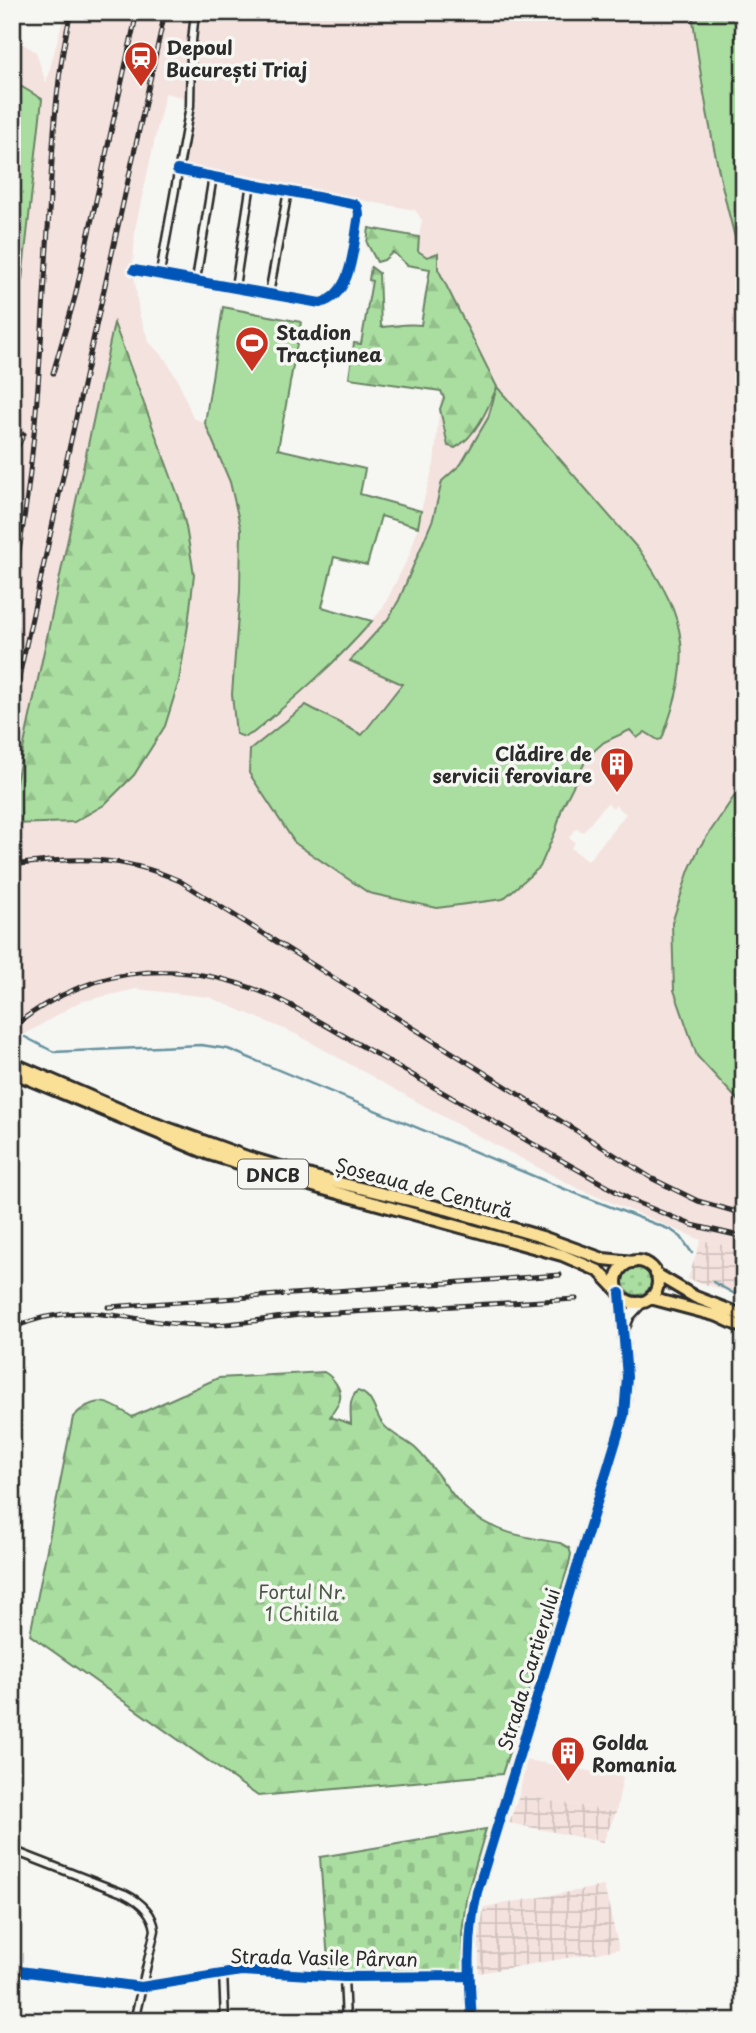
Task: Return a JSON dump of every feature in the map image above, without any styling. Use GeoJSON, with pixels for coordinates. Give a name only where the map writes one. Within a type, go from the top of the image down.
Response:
{"type":"FeatureCollection","features":[{"type":"Feature","properties":{"kind":"main road","name":"Șoseaua de Centură"},"geometry":{"type":"LineString","coordinates":[[12,1063],[209,1154],[562,1255],[599,1271],[632,1302],[646,1300],[708,1313],[744,1328]]}},
{"type":"Feature","properties":{"kind":"main road","name":"Șoseaua de Centură"},"geometry":{"type":"LineString","coordinates":[[12,1072],[260,1161],[450,1210],[542,1237],[603,1259],[646,1263],[656,1275],[695,1297],[744,1316]]}},
{"type":"Feature","properties":{"kind":"main road"},"geometry":{"type":"LineString","coordinates":[[619,1292],[619,1272],[622,1267],[634,1262]]}},
{"type":"Feature","properties":{"kind":"main road"},"geometry":{"type":"LineString","coordinates":[[646,1300],[656,1290],[656,1275]]}},
{"type":"Feature","properties":{"kind":"street"},"geometry":{"type":"LineString","coordinates":[[160,273],[190,106],[195,12]]}},
{"type":"Feature","properties":{"kind":"street"},"geometry":{"type":"LineString","coordinates":[[134,270],[320,303],[334,296],[342,288],[359,211],[354,204],[177,170]]}},
{"type":"Feature","properties":{"kind":"street"},"geometry":{"type":"LineString","coordinates":[[196,280],[213,176]]}},
{"type":"Feature","properties":{"kind":"street"},"geometry":{"type":"LineString","coordinates":[[235,287],[251,183]]}},
{"type":"Feature","properties":{"kind":"street"},"geometry":{"type":"LineString","coordinates":[[269,294],[288,191]]}},
{"type":"Feature","properties":{"kind":"street","name":"Strada Cartierului"},"geometry":{"type":"LineString","coordinates":[[472,2021],[469,1976],[471,1920],[479,1885],[624,1415],[627,1377],[619,1292]]}},
{"type":"Feature","properties":{"kind":"street"},"geometry":{"type":"LineString","coordinates":[[623,1330],[629,1316],[646,1300]]}},
{"type":"Feature","properties":{"kind":"street"},"geometry":{"type":"LineString","coordinates":[[12,1850],[124,1894],[138,1902],[153,1921],[155,1930],[134,2021]]}},
{"type":"Feature","properties":{"kind":"street","name":"Strada Vasile Pârvan"},"geometry":{"type":"LineString","coordinates":[[12,1970],[141,1987],[241,1971],[344,1977],[469,1976]]}},
{"type":"Feature","properties":{"kind":"street"},"geometry":{"type":"LineString","coordinates":[[223,1972],[225,2021]]}},
{"type":"Feature","properties":{"kind":"street"},"geometry":{"type":"LineString","coordinates":[[344,1977],[346,2021]]}},
{"type":"Feature","properties":{"kind":"shaded area"},"geometry":{"type":"Polygon","coordinates":[[[65,12],[692,12],[726,207],[744,269],[744,782],[699,847],[689,870],[672,923],[674,990],[697,1056],[744,1107],[744,1250],[701,1240],[577,1188],[298,1035],[209,997],[136,989],[79,1002],[12,1042],[12,314],[22,280],[42,99],[12,81],[12,37],[36,52],[46,83],[65,12]],[[165,93],[135,229],[133,265],[139,314],[149,342],[165,359],[178,380],[193,418],[205,423],[223,307],[301,322],[278,449],[365,469],[360,494],[421,510],[434,464],[440,403],[444,394],[441,391],[349,378],[354,343],[361,344],[372,281],[369,280],[371,267],[379,273],[381,327],[406,323],[422,325],[430,269],[407,265],[393,252],[377,262],[367,243],[369,228],[419,237],[422,220],[415,210],[284,186],[267,179],[183,165],[197,101],[165,93]],[[497,388],[488,418],[461,464],[442,481],[433,519],[399,600],[388,619],[350,660],[402,683],[362,736],[306,705],[249,773],[295,844],[369,893],[550,845],[562,808],[592,750],[609,738],[630,730],[637,737],[645,732],[650,733],[657,740],[668,723],[680,680],[683,647],[680,632],[659,578],[640,551],[497,388]],[[381,516],[367,565],[334,557],[322,607],[372,621],[383,608],[410,554],[418,527],[381,516]],[[607,803],[583,832],[576,828],[569,838],[575,843],[571,848],[588,861],[626,814],[615,805],[613,808],[607,803]]]}},
{"type":"Feature","properties":{"kind":"shaded area"},"geometry":{"type":"Polygon","coordinates":[[[701,1240],[744,1250],[744,1296],[688,1279],[701,1240]]]}},
{"type":"Feature","properties":{"kind":"shaded area","name":"Golda Romania"},"geometry":{"type":"Polygon","coordinates":[[[527,1760],[623,1777],[616,1812],[519,1795],[527,1760]]]}},
{"type":"Feature","properties":{"kind":"shaded area"},"geometry":{"type":"Polygon","coordinates":[[[519,1795],[616,1812],[603,1842],[509,1823],[519,1795]]]}},
{"type":"Feature","properties":{"kind":"shaded area"},"geometry":{"type":"Polygon","coordinates":[[[604,1886],[619,1949],[479,1973],[479,1937],[484,1907],[604,1886]]]}},
{"type":"Feature","properties":{"kind":"green space"},"geometry":{"type":"Polygon","coordinates":[[[692,12],[744,12],[744,269],[713,142],[692,12]]]}},
{"type":"Feature","properties":{"kind":"green space"},"geometry":{"type":"Polygon","coordinates":[[[12,81],[42,99],[22,280],[12,283],[12,81]]]}},
{"type":"Feature","properties":{"kind":"green space"},"geometry":{"type":"Polygon","coordinates":[[[369,228],[419,237],[418,251],[427,257],[438,253],[438,269],[497,387],[475,429],[455,448],[448,446],[440,409],[444,398],[441,391],[349,378],[354,343],[361,344],[372,281],[369,280],[371,267],[379,273],[381,327],[421,325],[430,269],[407,265],[393,252],[377,262],[367,243],[369,228]]]}},
{"type":"Feature","properties":{"kind":"green space"},"geometry":{"type":"Polygon","coordinates":[[[223,307],[301,322],[278,449],[365,469],[360,494],[421,511],[418,527],[381,516],[367,565],[334,557],[322,607],[372,621],[315,680],[245,737],[236,734],[232,694],[240,591],[241,529],[230,482],[205,423],[223,307]]]}},
{"type":"Feature","properties":{"kind":"green space"},"geometry":{"type":"Polygon","coordinates":[[[114,323],[179,498],[186,527],[194,574],[179,681],[165,726],[134,775],[104,805],[74,822],[12,824],[12,801],[114,323]]]}},
{"type":"Feature","properties":{"kind":"green space"},"geometry":{"type":"Polygon","coordinates":[[[497,387],[640,551],[657,576],[677,621],[681,663],[672,711],[662,739],[658,740],[645,732],[637,738],[630,730],[604,742],[588,756],[562,808],[540,867],[503,899],[437,908],[369,893],[295,843],[249,773],[250,750],[306,705],[362,735],[402,684],[350,661],[388,619],[399,600],[433,519],[442,481],[461,464],[488,418],[497,387]]]}},
{"type":"Feature","properties":{"kind":"green space"},"geometry":{"type":"Polygon","coordinates":[[[744,782],[744,1107],[697,1056],[674,990],[672,923],[699,848],[744,782]]]}},
{"type":"Feature","properties":{"kind":"green space"},"geometry":{"type":"Polygon","coordinates":[[[637,1267],[647,1271],[651,1281],[647,1291],[637,1295],[627,1291],[623,1281],[627,1271],[637,1267]]]}},
{"type":"Feature","properties":{"kind":"green space","name":"Fortul Nr. 1 Chitila"},"geometry":{"type":"Polygon","coordinates":[[[324,1372],[331,1377],[340,1393],[339,1402],[330,1417],[351,1424],[352,1399],[357,1391],[362,1393],[370,1400],[386,1427],[416,1449],[457,1500],[473,1515],[504,1531],[560,1543],[569,1548],[569,1564],[502,1774],[258,1796],[30,1635],[73,1417],[88,1405],[102,1402],[132,1417],[218,1378],[324,1372]]]}},
{"type":"Feature","properties":{"kind":"green space"},"geometry":{"type":"Polygon","coordinates":[[[486,1829],[466,1898],[462,1935],[464,1971],[329,1973],[320,1857],[486,1829]]]}},
{"type":"Feature","properties":{"kind":"waterway"},"geometry":{"type":"LineString","coordinates":[[25,1037],[54,1052],[201,1045],[228,1049],[567,1190],[671,1230],[681,1237],[692,1253]]}},
{"type":"Feature","properties":{"kind":"waterway"},"geometry":{"type":"LineString","coordinates":[[713,1282],[744,1299]]}},
{"type":"Feature","properties":{"kind":"railway"},"geometry":{"type":"LineString","coordinates":[[12,589],[33,448],[56,112],[61,62],[71,12]]}},
{"type":"Feature","properties":{"kind":"railway"},"geometry":{"type":"LineString","coordinates":[[53,373],[75,297],[137,12]]}},
{"type":"Feature","properties":{"kind":"railway"},"geometry":{"type":"LineString","coordinates":[[12,709],[165,12]]}},
{"type":"Feature","properties":{"kind":"railway"},"geometry":{"type":"LineString","coordinates":[[12,457],[24,434]]}},
{"type":"Feature","properties":{"kind":"railway"},"geometry":{"type":"LineString","coordinates":[[12,865],[56,860],[97,860],[138,866],[180,881],[653,1179],[698,1201],[744,1214]]}},
{"type":"Feature","properties":{"kind":"railway"},"geometry":{"type":"LineString","coordinates":[[12,1028],[44,1005],[77,988],[112,977],[147,972],[219,978],[254,989],[290,1005],[631,1200],[692,1225],[744,1237]]}},
{"type":"Feature","properties":{"kind":"railway"},"geometry":{"type":"LineString","coordinates":[[108,1307],[560,1275]]}},
{"type":"Feature","properties":{"kind":"railway"},"geometry":{"type":"LineString","coordinates":[[12,1328],[40,1318],[65,1314],[89,1313],[158,1322],[211,1325],[300,1315],[576,1299]]}},
{"type":"Feature","properties":{"kind":"cycle path"},"geometry":{"type":"LineString","coordinates":[[134,270],[320,303],[340,290],[346,279],[359,215],[358,207],[354,204],[177,170]]}},
{"type":"Feature","properties":{"kind":"cycle path"},"geometry":{"type":"LineString","coordinates":[[472,2021],[470,1941],[477,1892],[624,1415],[627,1377],[620,1293]]}},
{"type":"Feature","properties":{"kind":"cycle path"},"geometry":{"type":"LineString","coordinates":[[12,1970],[141,1987],[241,1971],[344,1977],[469,1976]]}},
{"type":"Feature","properties":{"kind":"place","name":"Depoul București Triaj"},"geometry":{"type":"Point","coordinates":[141,88]}},
{"type":"Feature","properties":{"kind":"place","name":"Stadion Tracțiunea"},"geometry":{"type":"Point","coordinates":[252,373]}},
{"type":"Feature","properties":{"kind":"place","name":"Clădire de servicii feroviare"},"geometry":{"type":"Point","coordinates":[617,794]}},
{"type":"Feature","properties":{"kind":"place","name":"Golda Romania"},"geometry":{"type":"Point","coordinates":[568,1783]}}]}
